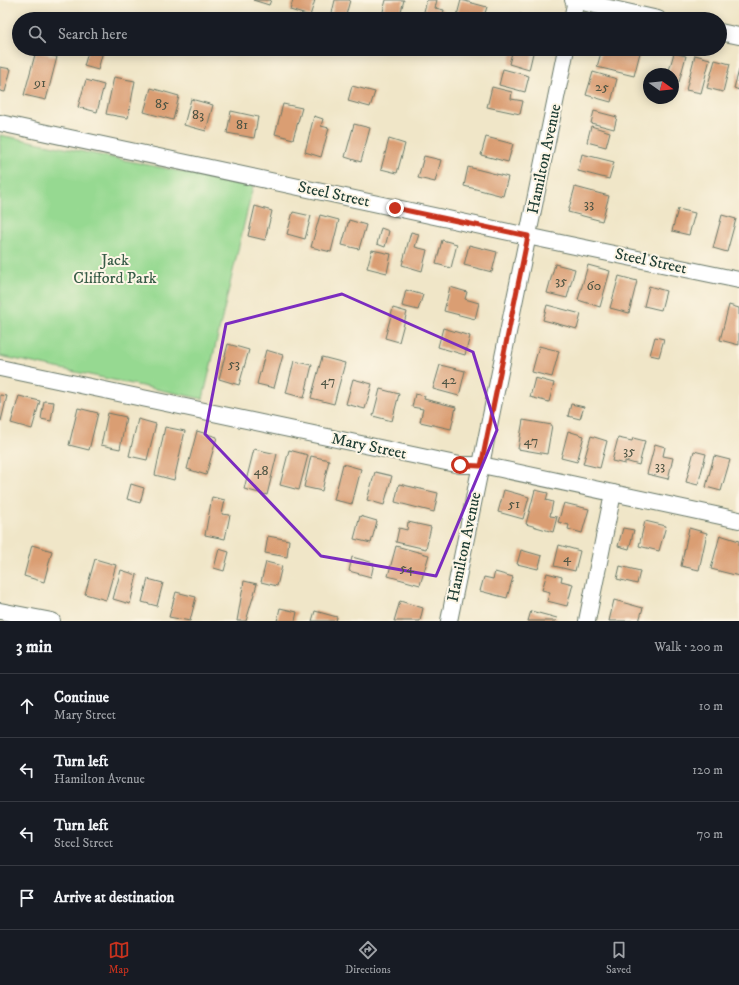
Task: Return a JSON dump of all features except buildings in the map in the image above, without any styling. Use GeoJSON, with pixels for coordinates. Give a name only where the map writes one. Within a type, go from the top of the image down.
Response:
{"type":"FeatureCollection","features":[{"type":"Feature","properties":{"kind":"street"},"geometry":{"type":"LineString","coordinates":[[573,12],[575,0],[627,12]]}},
{"type":"Feature","properties":{"kind":"street"},"geometry":{"type":"LineString","coordinates":[[727,33],[739,36]]}},
{"type":"Feature","properties":{"kind":"street","name":"Hamilton Avenue"},"geometry":{"type":"LineString","coordinates":[[449,621],[565,56]]}},
{"type":"Feature","properties":{"kind":"street","name":"Steel Street"},"geometry":{"type":"LineString","coordinates":[[0,123],[739,280]]}},
{"type":"Feature","properties":{"kind":"street","name":"Mary Street"},"geometry":{"type":"LineString","coordinates":[[0,368],[460,465],[481,466],[739,520]]}},
{"type":"Feature","properties":{"kind":"street"},"geometry":{"type":"LineString","coordinates":[[587,621],[613,493]]}},
{"type":"Feature","properties":{"kind":"street"},"geometry":{"type":"LineString","coordinates":[[0,610],[52,621]]}},
{"type":"Feature","properties":{"kind":"highlighted area"},"geometry":{"type":"Polygon","coordinates":[[[342,294],[473,352],[497,430],[436,576],[321,556],[205,434],[226,324],[342,294]]]}},
{"type":"Feature","properties":{"kind":"green space","name":"Jack Clifford Park"},"geometry":{"type":"Polygon","coordinates":[[[0,135],[253,186],[203,399],[0,356],[0,135]]]}},
{"type":"Feature","properties":{"kind":"route"},"geometry":{"type":"LineString","coordinates":[[395,208],[528,236],[481,466],[460,465]]}}]}
